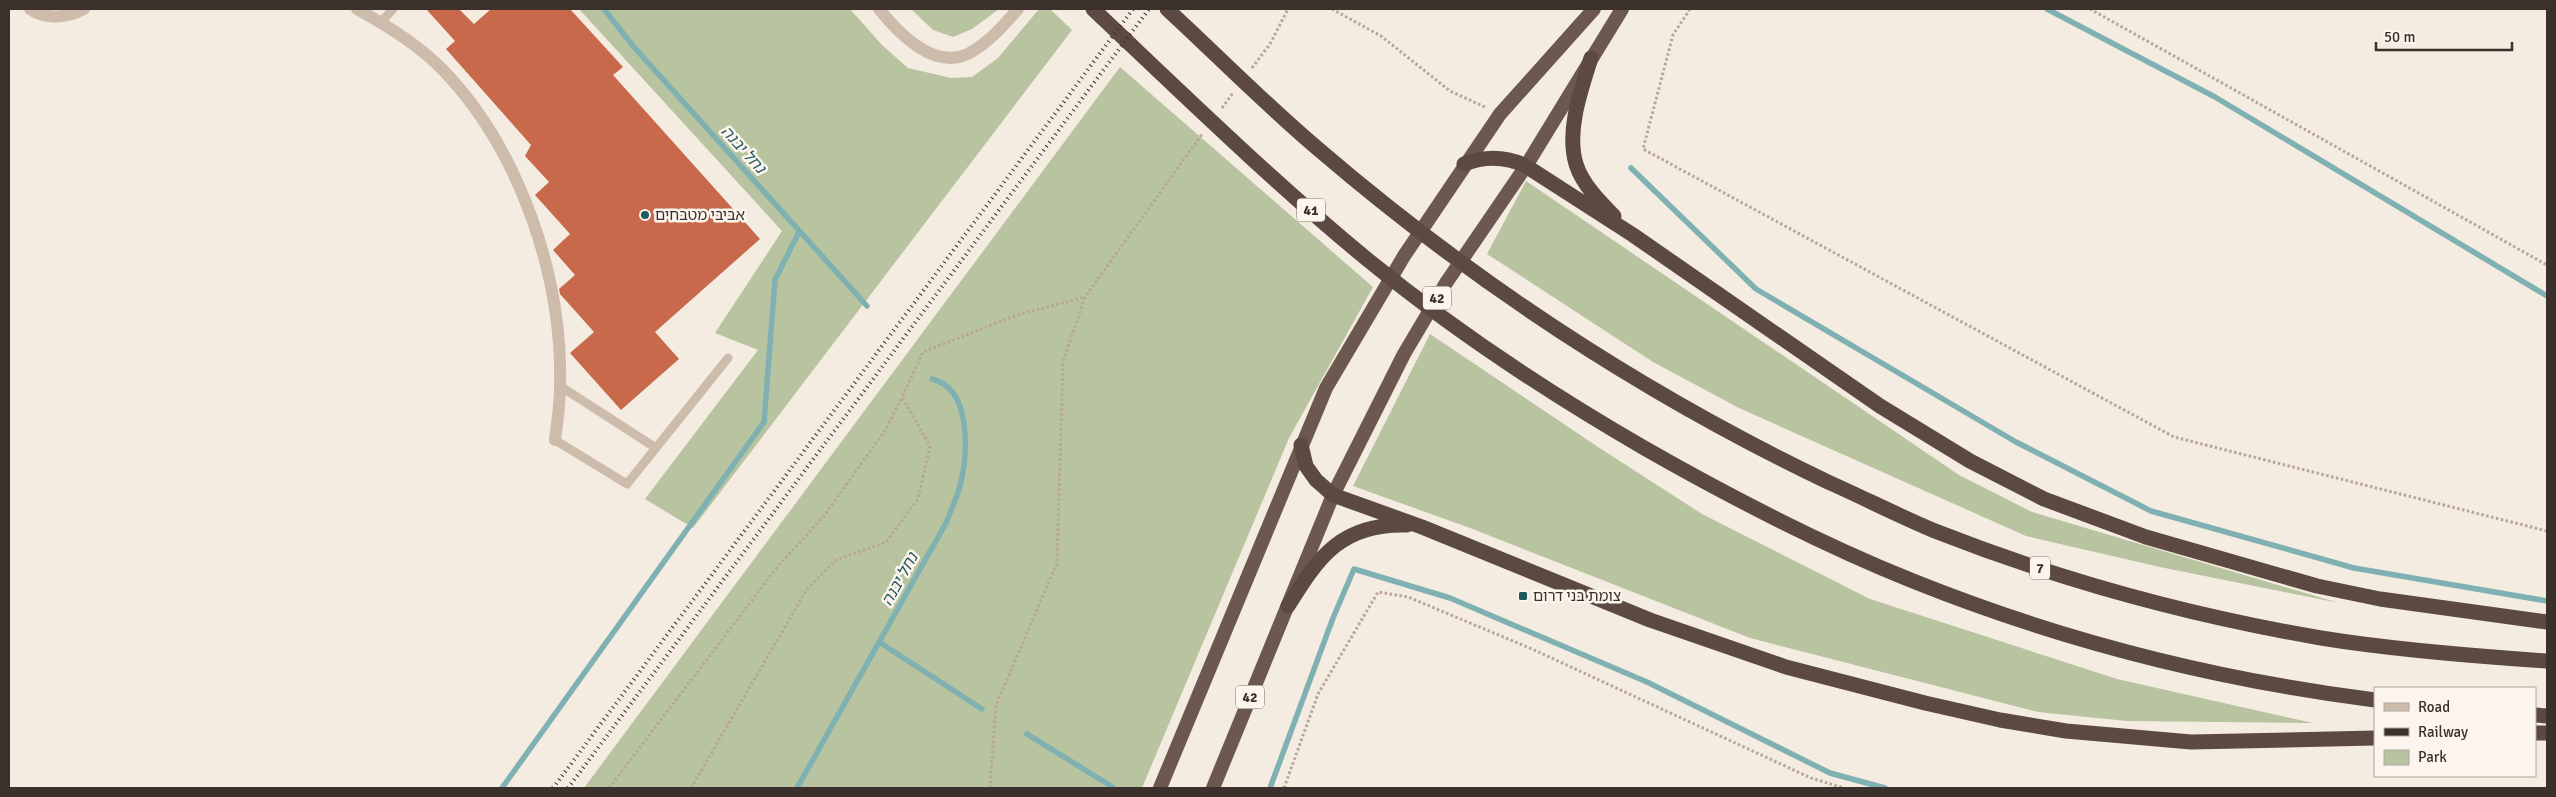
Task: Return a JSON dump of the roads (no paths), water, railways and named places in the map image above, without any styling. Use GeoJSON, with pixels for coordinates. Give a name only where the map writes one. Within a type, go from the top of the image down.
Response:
{"type":"FeatureCollection","features":[{"type":"Feature","properties":{"kind":"highway","name":"41"},"geometry":{"type":"LineString","coordinates":[[1093,9],[1264,169],[1369,261],[1440,315],[1548,391],[1705,482],[1861,559],[1913,581],[1984,607],[2133,652],[2303,690],[2374,700]]}},
{"type":"Feature","properties":{"kind":"highway","name":"7"},"geometry":{"type":"LineString","coordinates":[[1167,9],[1323,153],[1471,269],[1576,344],[1731,434],[1784,460],[1934,530],[2002,555],[2147,599],[2321,638],[2547,661]]}},
{"type":"Feature","properties":{"kind":"highway"},"geometry":{"type":"LineString","coordinates":[[1160,788],[1326,388],[1404,256],[1464,164],[1500,114],[1594,9]]}},
{"type":"Feature","properties":{"kind":"highway","name":"42"},"geometry":{"type":"LineString","coordinates":[[1213,788],[1333,495],[1404,354],[1446,283],[1526,166],[1622,9]]}},
{"type":"Feature","properties":{"kind":"highway"},"geometry":{"type":"LineString","coordinates":[[1591,58],[1574,123],[1573,145],[1576,164],[1584,181],[1601,203],[1633,235]]}},
{"type":"Feature","properties":{"kind":"highway"},"geometry":{"type":"LineString","coordinates":[[1464,164],[1481,158],[1489,158],[1513,160],[1526,166],[1633,235],[1888,411],[1970,461],[2044,499],[2146,537],[2317,586],[2390,601],[2547,622]]}},
{"type":"Feature","properties":{"kind":"highway"},"geometry":{"type":"LineString","coordinates":[[1301,445],[1306,466],[1316,480],[1333,495],[1422,527],[1650,620],[1786,667],[1925,703],[2000,720],[2066,731],[2191,742],[2374,738]]}},
{"type":"Feature","properties":{"kind":"highway"},"geometry":{"type":"LineString","coordinates":[[1288,606],[1321,557],[1336,544],[1354,535],[1390,526],[1422,527]]}},
{"type":"Feature","properties":{"kind":"street"},"geometry":{"type":"LineString","coordinates":[[30,9],[50,17],[67,16],[84,9]]}},
{"type":"Feature","properties":{"kind":"street"},"geometry":{"type":"LineString","coordinates":[[358,9],[381,22],[424,52],[458,87],[480,117],[515,178],[532,218],[549,279],[557,333],[560,386],[555,440]]}},
{"type":"Feature","properties":{"kind":"street"},"geometry":{"type":"LineString","coordinates":[[879,9],[902,36],[919,48],[934,55],[954,58],[972,52],[995,34],[1018,9]]}},
{"type":"Feature","properties":{"kind":"lane"},"geometry":{"type":"LineString","coordinates":[[381,22],[393,9]]}},
{"type":"Feature","properties":{"kind":"lane"},"geometry":{"type":"LineString","coordinates":[[555,440],[626,484],[728,358]]}},
{"type":"Feature","properties":{"kind":"lane"},"geometry":{"type":"LineString","coordinates":[[560,386],[656,448]]}},
{"type":"Feature","properties":{"kind":"waterway","name":"נחל יבנה"},"geometry":{"type":"LineString","coordinates":[[604,9],[633,46],[867,306]]}},
{"type":"Feature","properties":{"kind":"waterway"},"geometry":{"type":"LineString","coordinates":[[2047,9],[2215,97],[2547,296]]}},
{"type":"Feature","properties":{"kind":"waterway"},"geometry":{"type":"LineString","coordinates":[[1631,168],[1756,289],[2016,442],[2151,511],[2354,568],[2547,601]]}},
{"type":"Feature","properties":{"kind":"waterway"},"geometry":{"type":"LineString","coordinates":[[502,788],[764,422],[775,280],[799,232]]}},
{"type":"Feature","properties":{"kind":"waterway","name":"נחל יבנה"},"geometry":{"type":"LineString","coordinates":[[797,788],[946,523],[959,491],[965,457],[964,424],[961,408],[954,395],[945,385],[932,379]]}},
{"type":"Feature","properties":{"kind":"waterway"},"geometry":{"type":"LineString","coordinates":[[1270,788],[1333,618],[1354,569],[1450,598],[1647,682],[1830,773],[1885,788]]}},
{"type":"Feature","properties":{"kind":"waterway"},"geometry":{"type":"LineString","coordinates":[[879,642],[982,709]]}},
{"type":"Feature","properties":{"kind":"waterway"},"geometry":{"type":"LineString","coordinates":[[1027,734],[1114,788]]}},
{"type":"Feature","properties":{"kind":"railway"},"geometry":{"type":"LineString","coordinates":[[553,788],[1133,9]]}},
{"type":"Feature","properties":{"kind":"railway"},"geometry":{"type":"LineString","coordinates":[[568,788],[1149,9]]}},
{"type":"Feature","properties":{"kind":"place","name":"אביבי מטבחים"},"geometry":{"type":"Point","coordinates":[645,215]}},
{"type":"Feature","properties":{"kind":"place","name":"צומת בני דרום"},"geometry":{"type":"Point","coordinates":[1523,596]}}]}
